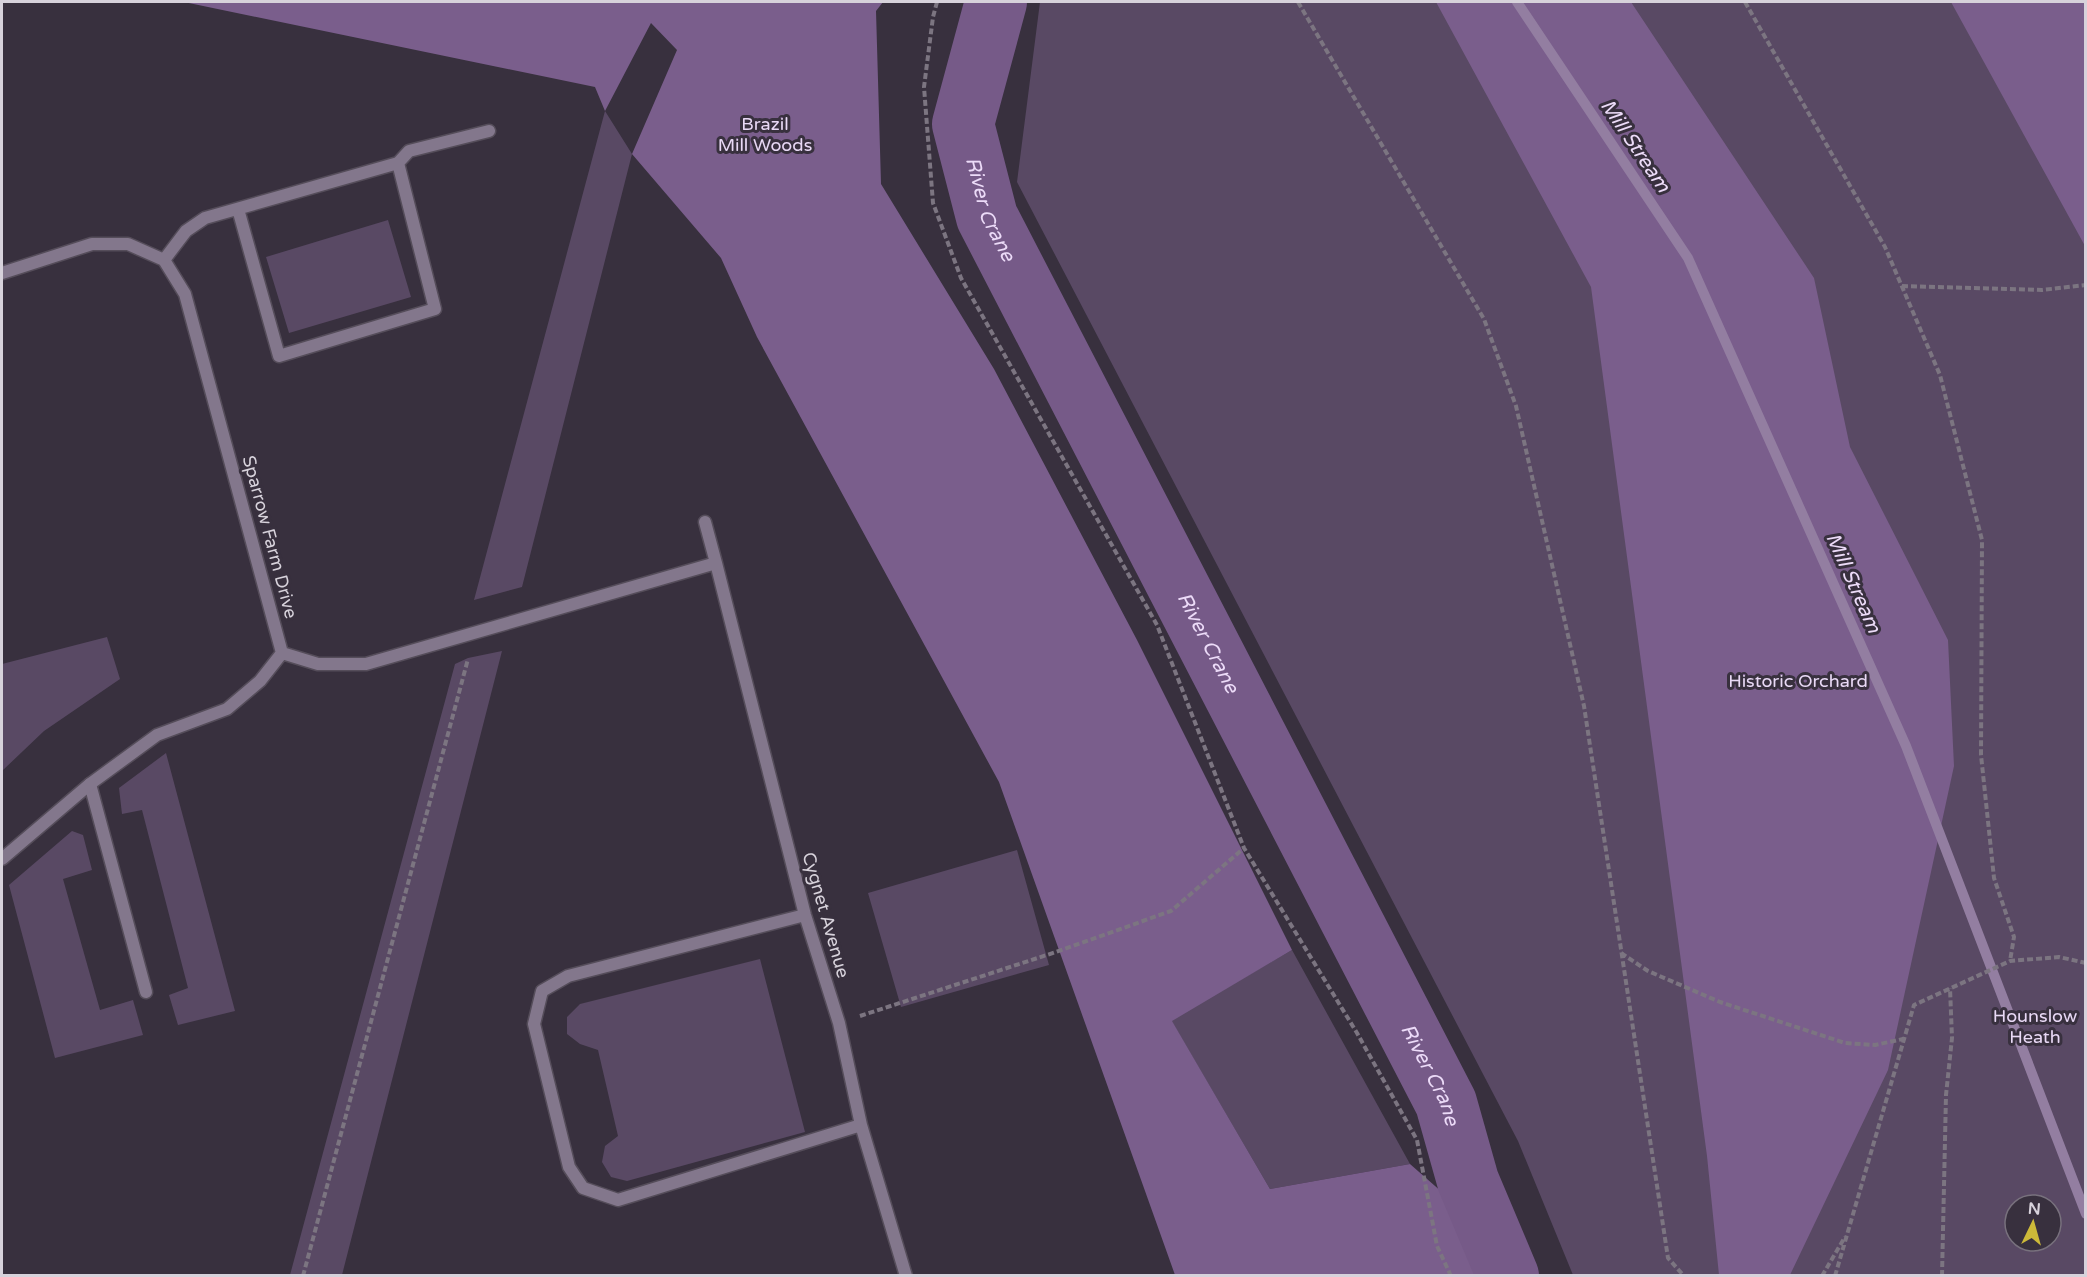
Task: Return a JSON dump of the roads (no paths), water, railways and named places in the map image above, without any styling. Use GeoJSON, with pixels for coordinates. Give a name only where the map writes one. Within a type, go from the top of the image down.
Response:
{"type":"FeatureCollection","features":[{"type":"Feature","properties":{"kind":"street"},"geometry":{"type":"LineString","coordinates":[[2,273],[92,244],[128,244],[164,261],[186,231],[205,218],[398,163],[409,151],[489,131]]}},
{"type":"Feature","properties":{"kind":"street"},"geometry":{"type":"LineString","coordinates":[[238,209],[279,356],[435,309],[398,163]]}},
{"type":"Feature","properties":{"kind":"street","name":"Sparrow Farm Drive"},"geometry":{"type":"LineString","coordinates":[[164,261],[185,294],[282,653]]}},
{"type":"Feature","properties":{"kind":"street","name":"Cygnet Avenue"},"geometry":{"type":"LineString","coordinates":[[705,522],[805,915],[840,1023],[861,1125],[906,1275]]}},
{"type":"Feature","properties":{"kind":"street"},"geometry":{"type":"LineString","coordinates":[[2,859],[90,784],[157,735],[227,709],[260,681],[282,653],[318,664],[366,664],[716,563]]}},
{"type":"Feature","properties":{"kind":"street"},"geometry":{"type":"LineString","coordinates":[[90,784],[146,992]]}},
{"type":"Feature","properties":{"kind":"street"},"geometry":{"type":"LineString","coordinates":[[805,915],[568,976],[542,991],[534,1024],[568,1167],[583,1188],[618,1200],[861,1125]]}},
{"type":"Feature","properties":{"kind":"waterway","name":"River Crane"},"geometry":{"type":"LineString","coordinates":[[996,2],[963,124],[987,217],[1446,1103],[1468,1181],[1508,1276]]}},
{"type":"Feature","properties":{"kind":"waterway","name":"Mill Stream"},"geometry":{"type":"LineString","coordinates":[[1517,2],[1688,258],[1906,746],[2086,1214]]}},
{"type":"Feature","properties":{"kind":"park label","name":"Brazil Mill Woods"},"geometry":{"type":"Point","coordinates":[765,134]}},
{"type":"Feature","properties":{"kind":"park label","name":"Historic Orchard"},"geometry":{"type":"Point","coordinates":[1798,681]}},
{"type":"Feature","properties":{"kind":"park label","name":"Hounslow Heath"},"geometry":{"type":"Point","coordinates":[2035,1026]}}]}
